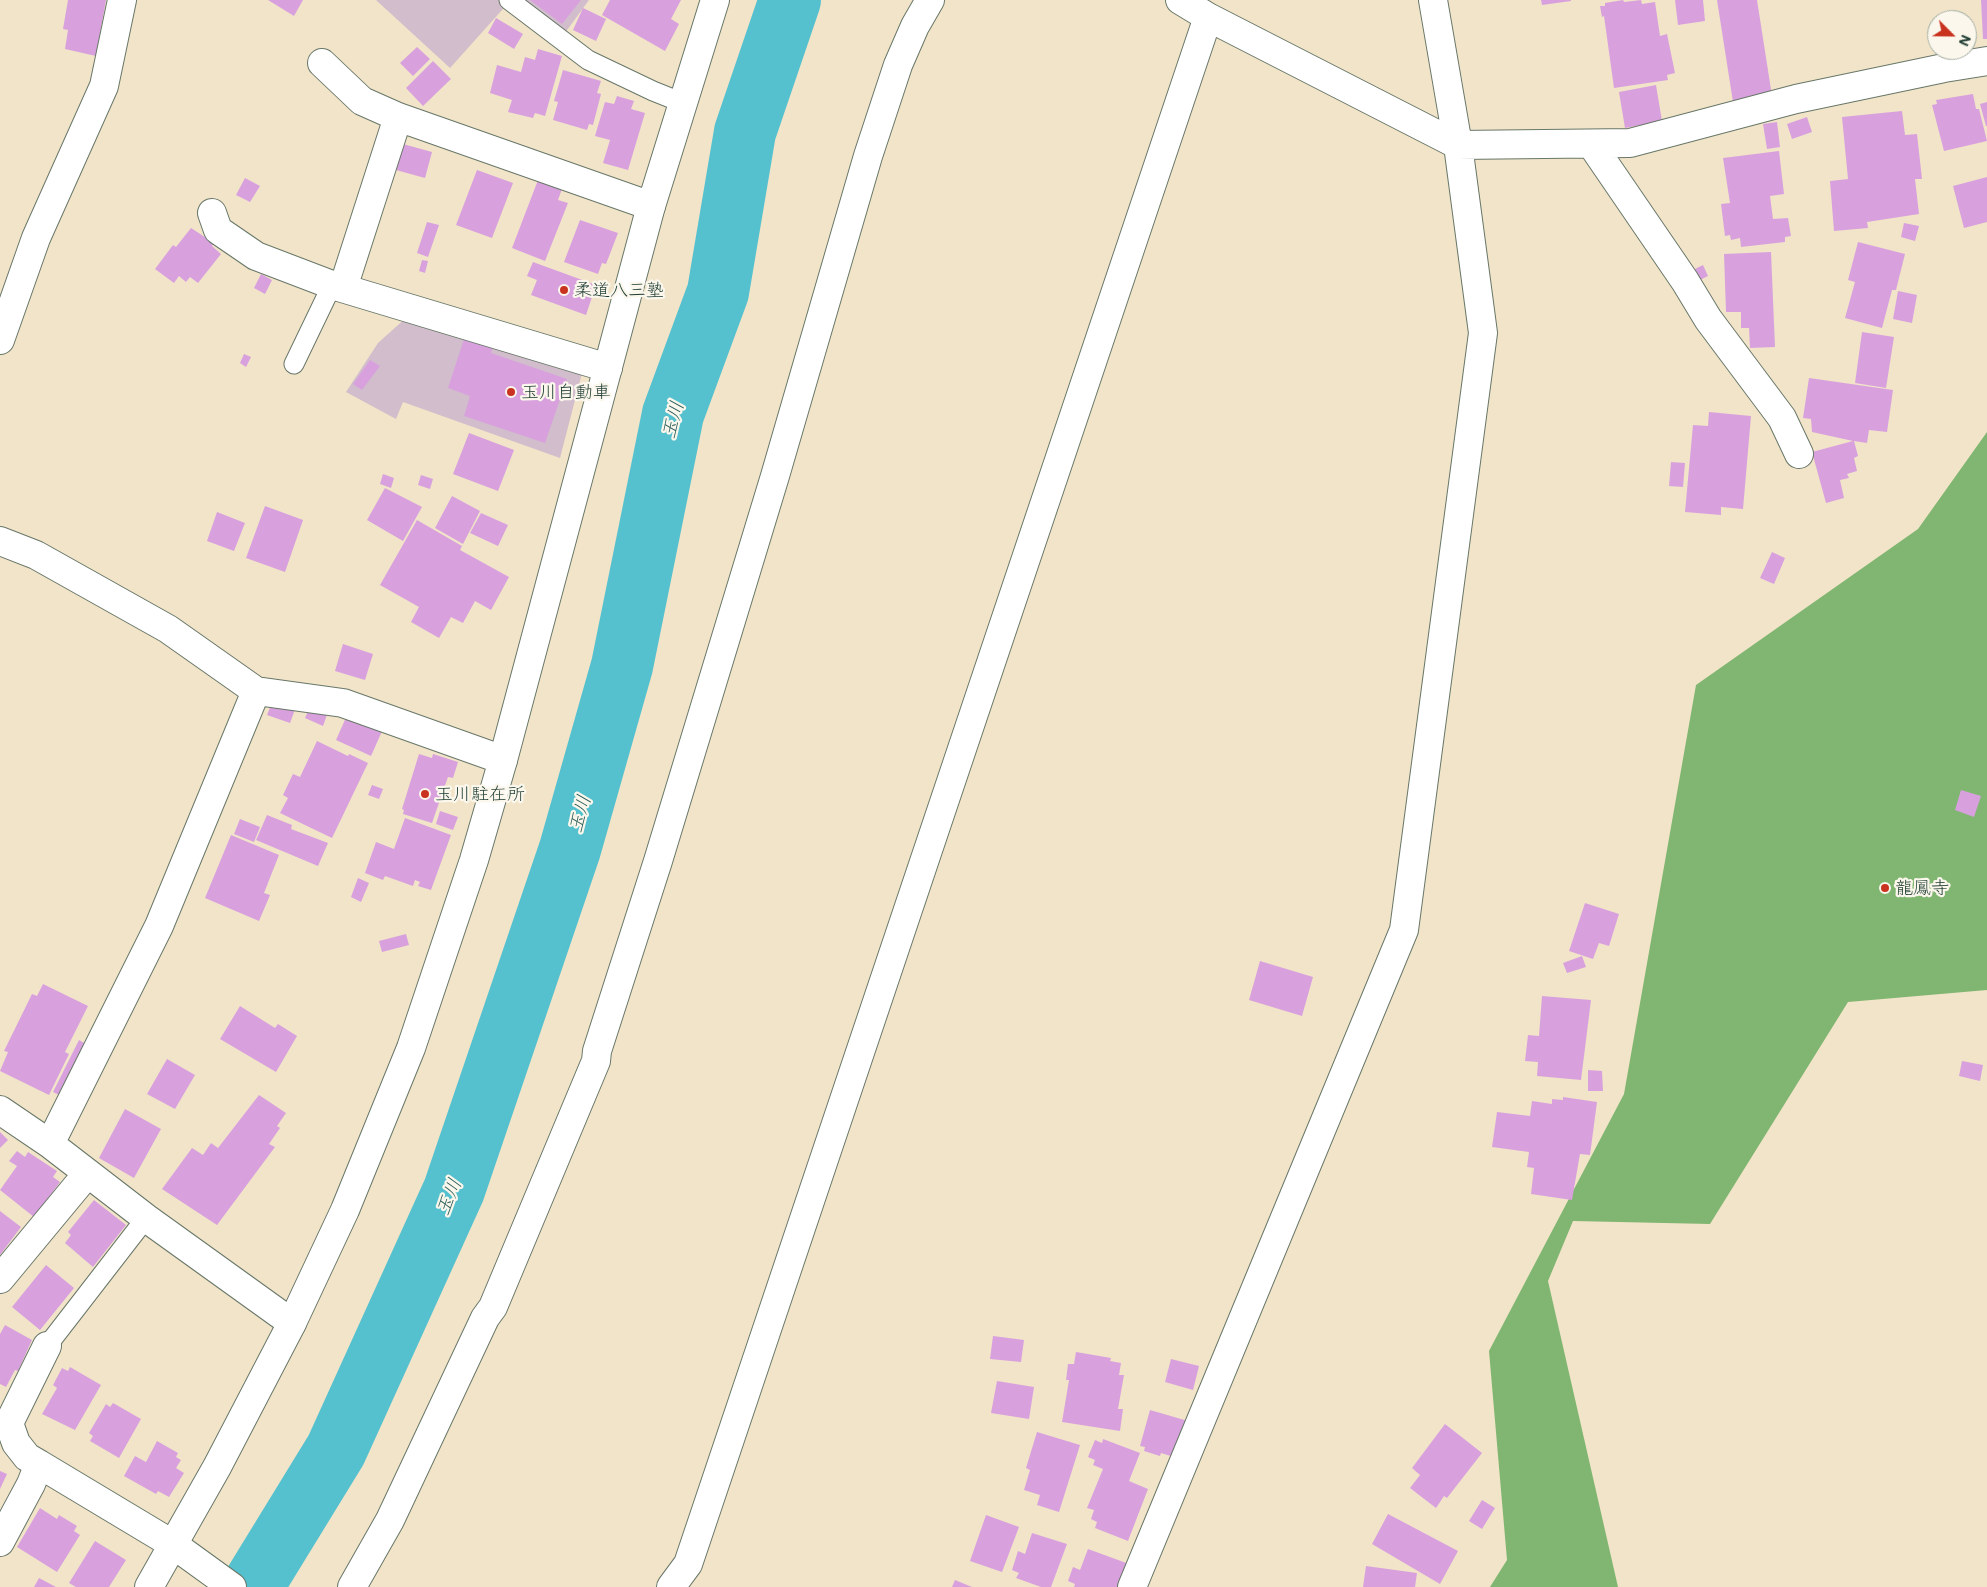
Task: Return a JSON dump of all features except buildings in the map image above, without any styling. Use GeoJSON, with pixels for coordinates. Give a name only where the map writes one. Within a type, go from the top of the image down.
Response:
{"type":"FeatureCollection","features":[{"type":"Feature","properties":{"kind":"street"},"geometry":{"type":"LineString","coordinates":[[0,340],[36,238],[104,86],[122,0]]}},
{"type":"Feature","properties":{"kind":"street"},"geometry":{"type":"LineString","coordinates":[[149,1587],[184,1552],[345,1210],[411,1048],[474,860],[503,760],[652,206],[715,0]]}},
{"type":"Feature","properties":{"kind":"street"},"geometry":{"type":"LineString","coordinates":[[352,1587],[390,1520],[485,1318],[493,1307],[596,1061],[597,1051],[658,861],[776,476],[868,156],[898,65],[915,26],[930,0]]}},
{"type":"Feature","properties":{"kind":"street"},"geometry":{"type":"LineString","coordinates":[[1180,0],[1210,8],[1458,145],[1592,145],[1630,143],[1796,99],[1944,68],[1987,62]]}},
{"type":"Feature","properties":{"kind":"street"},"geometry":{"type":"LineString","coordinates":[[1132,1587],[1404,930],[1483,332],[1458,145],[1433,0]]}},
{"type":"Feature","properties":{"kind":"street"},"geometry":{"type":"LineString","coordinates":[[671,1587],[688,1564],[1210,8]]}},
{"type":"Feature","properties":{"kind":"street"},"geometry":{"type":"LineString","coordinates":[[322,63],[362,101],[398,117],[652,206]]}},
{"type":"Feature","properties":{"kind":"street"},"geometry":{"type":"LineString","coordinates":[[338,287],[398,117]]}},
{"type":"Feature","properties":{"kind":"street"},"geometry":{"type":"LineString","coordinates":[[1592,145],[1685,280],[1708,318],[1782,418],[1799,454]]}},
{"type":"Feature","properties":{"kind":"street"},"geometry":{"type":"LineString","coordinates":[[212,213],[218,230],[256,256],[338,287],[608,368]]}},
{"type":"Feature","properties":{"kind":"street"},"geometry":{"type":"LineString","coordinates":[[0,541],[36,555],[168,629],[256,691],[343,703],[503,760]]}},
{"type":"Feature","properties":{"kind":"street"},"geometry":{"type":"LineString","coordinates":[[50,1144],[159,926],[256,691]]}},
{"type":"Feature","properties":{"kind":"street"},"geometry":{"type":"LineString","coordinates":[[0,1110],[50,1144],[146,1218],[292,1323]]}},
{"type":"Feature","properties":{"kind":"street"},"geometry":{"type":"LineString","coordinates":[[0,1279],[87,1174]]}},
{"type":"Feature","properties":{"kind":"street"},"geometry":{"type":"LineString","coordinates":[[47,1346],[9,1423],[16,1443],[27,1457],[184,1552],[232,1587]]}},
{"type":"Feature","properties":{"kind":"street"},"geometry":{"type":"LineString","coordinates":[[0,1542],[39,1464]]}},
{"type":"Feature","properties":{"kind":"lane"},"geometry":{"type":"LineString","coordinates":[[510,0],[588,60],[683,103]]}},
{"type":"Feature","properties":{"kind":"lane"},"geometry":{"type":"LineString","coordinates":[[294,364],[338,287]]}},
{"type":"Feature","properties":{"kind":"lane"},"geometry":{"type":"LineString","coordinates":[[47,1346],[146,1218]]}},
{"type":"Feature","properties":{"kind":"shaded area"},"geometry":{"type":"Polygon","coordinates":[[[376,0],[511,0],[450,68],[376,0]]]}},
{"type":"Feature","properties":{"kind":"shaded area"},"geometry":{"type":"Polygon","coordinates":[[[522,0],[589,0],[565,33],[522,0]]]}},
{"type":"Feature","properties":{"kind":"shaded area"},"geometry":{"type":"Polygon","coordinates":[[[407,317],[582,373],[560,458],[403,402],[396,419],[346,392],[378,343],[407,317]]]}},
{"type":"Feature","properties":{"kind":"green space"},"geometry":{"type":"Polygon","coordinates":[[[1987,432],[1987,990],[1848,1002],[1710,1224],[1573,1221],[1548,1281],[1618,1587],[1490,1587],[1507,1560],[1489,1351],[1624,1094],[1696,685],[1918,529],[1987,432]]]}},
{"type":"Feature","properties":{"kind":"waterway","name":"玉川"},"geometry":{"type":"LineString","coordinates":[[252,1587],[336,1450],[454,1190],[570,849],[622,666],[673,414],[718,292],[745,132],[790,0]]}},
{"type":"Feature","properties":{"kind":"place","name":"柔道八三塾"},"geometry":{"type":"Point","coordinates":[564,290]}},
{"type":"Feature","properties":{"kind":"place","name":"玉川自動車"},"geometry":{"type":"Point","coordinates":[511,392]}},
{"type":"Feature","properties":{"kind":"place","name":"玉川駐在所"},"geometry":{"type":"Point","coordinates":[425,794]}},
{"type":"Feature","properties":{"kind":"place","name":"龍鳳寺"},"geometry":{"type":"Point","coordinates":[1885,888]}}]}
